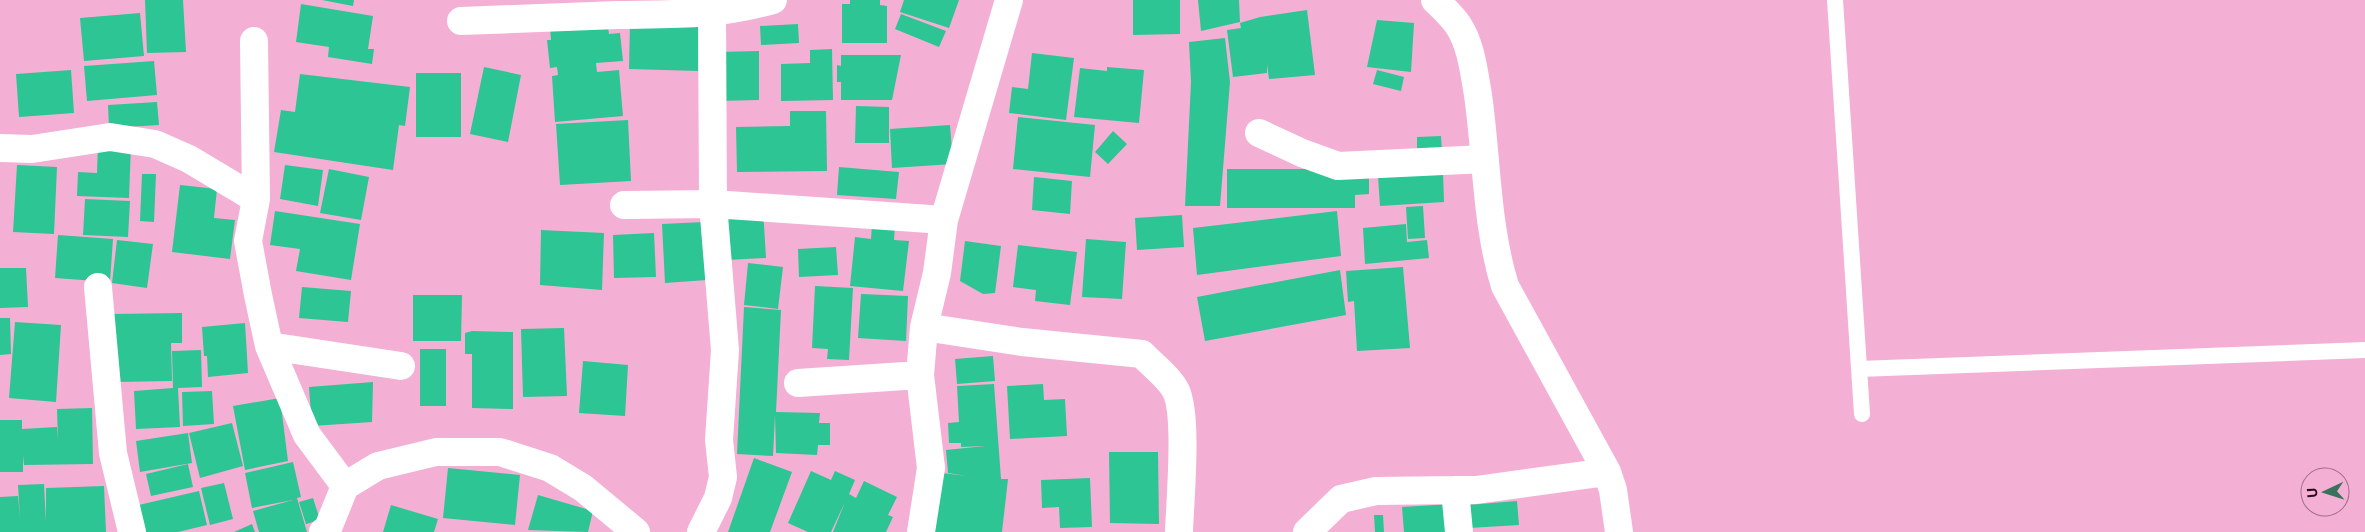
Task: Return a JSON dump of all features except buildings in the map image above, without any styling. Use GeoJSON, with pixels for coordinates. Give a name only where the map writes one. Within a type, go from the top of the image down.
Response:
{"type":"FeatureCollection","features":[{"type":"Feature","properties":{"kind":"street"},"geometry":{"type":"LineString","coordinates":[[460,21],[712,13],[739,10],[772,0]]}},
{"type":"Feature","properties":{"kind":"street"},"geometry":{"type":"LineString","coordinates":[[922,532],[930,468],[920,374],[924,326],[937,274],[944,220],[1009,0]]}},
{"type":"Feature","properties":{"kind":"street"},"geometry":{"type":"LineString","coordinates":[[1435,0],[1459,26],[1471,57],[1484,138],[1497,261],[1505,286],[1607,472],[1613,490],[1619,532]]}},
{"type":"Feature","properties":{"kind":"street"},"geometry":{"type":"LineString","coordinates":[[701,532],[709,512],[718,498],[723,477],[719,440],[725,350],[713,204],[712,13]]}},
{"type":"Feature","properties":{"kind":"street"},"geometry":{"type":"LineString","coordinates":[[254,41],[256,199],[248,241],[269,346],[307,436],[346,486]]}},
{"type":"Feature","properties":{"kind":"street"},"geometry":{"type":"LineString","coordinates":[[1259,133],[1302,153],[1338,166],[1485,159]]}},
{"type":"Feature","properties":{"kind":"street"},"geometry":{"type":"LineString","coordinates":[[0,148],[32,149],[110,137],[155,144],[189,160],[256,199]]}},
{"type":"Feature","properties":{"kind":"street"},"geometry":{"type":"LineString","coordinates":[[624,205],[713,204],[944,220]]}},
{"type":"Feature","properties":{"kind":"street"},"geometry":{"type":"LineString","coordinates":[[98,287],[113,453],[132,532]]}},
{"type":"Feature","properties":{"kind":"street"},"geometry":{"type":"LineString","coordinates":[[924,326],[1022,342],[1142,354],[1174,388],[1180,401],[1179,532]]}},
{"type":"Feature","properties":{"kind":"street"},"geometry":{"type":"LineString","coordinates":[[269,346],[401,366]]}},
{"type":"Feature","properties":{"kind":"street"},"geometry":{"type":"LineString","coordinates":[[798,383],[920,374]]}},
{"type":"Feature","properties":{"kind":"street"},"geometry":{"type":"LineString","coordinates":[[327,531],[346,486],[378,466],[436,452],[500,452],[550,468],[582,488],[636,532]]}},
{"type":"Feature","properties":{"kind":"street"},"geometry":{"type":"LineString","coordinates":[[1307,532],[1341,499],[1376,491],[1476,490],[1607,472]]}},
{"type":"Feature","properties":{"kind":"street"},"geometry":{"type":"LineString","coordinates":[[1455,490],[1459,532]]}},
{"type":"Feature","properties":{"kind":"lane"},"geometry":{"type":"LineString","coordinates":[[1836,0],[1862,414]]}},
{"type":"Feature","properties":{"kind":"lane"},"geometry":{"type":"LineString","coordinates":[[1859,369],[2365,350]]}}]}
